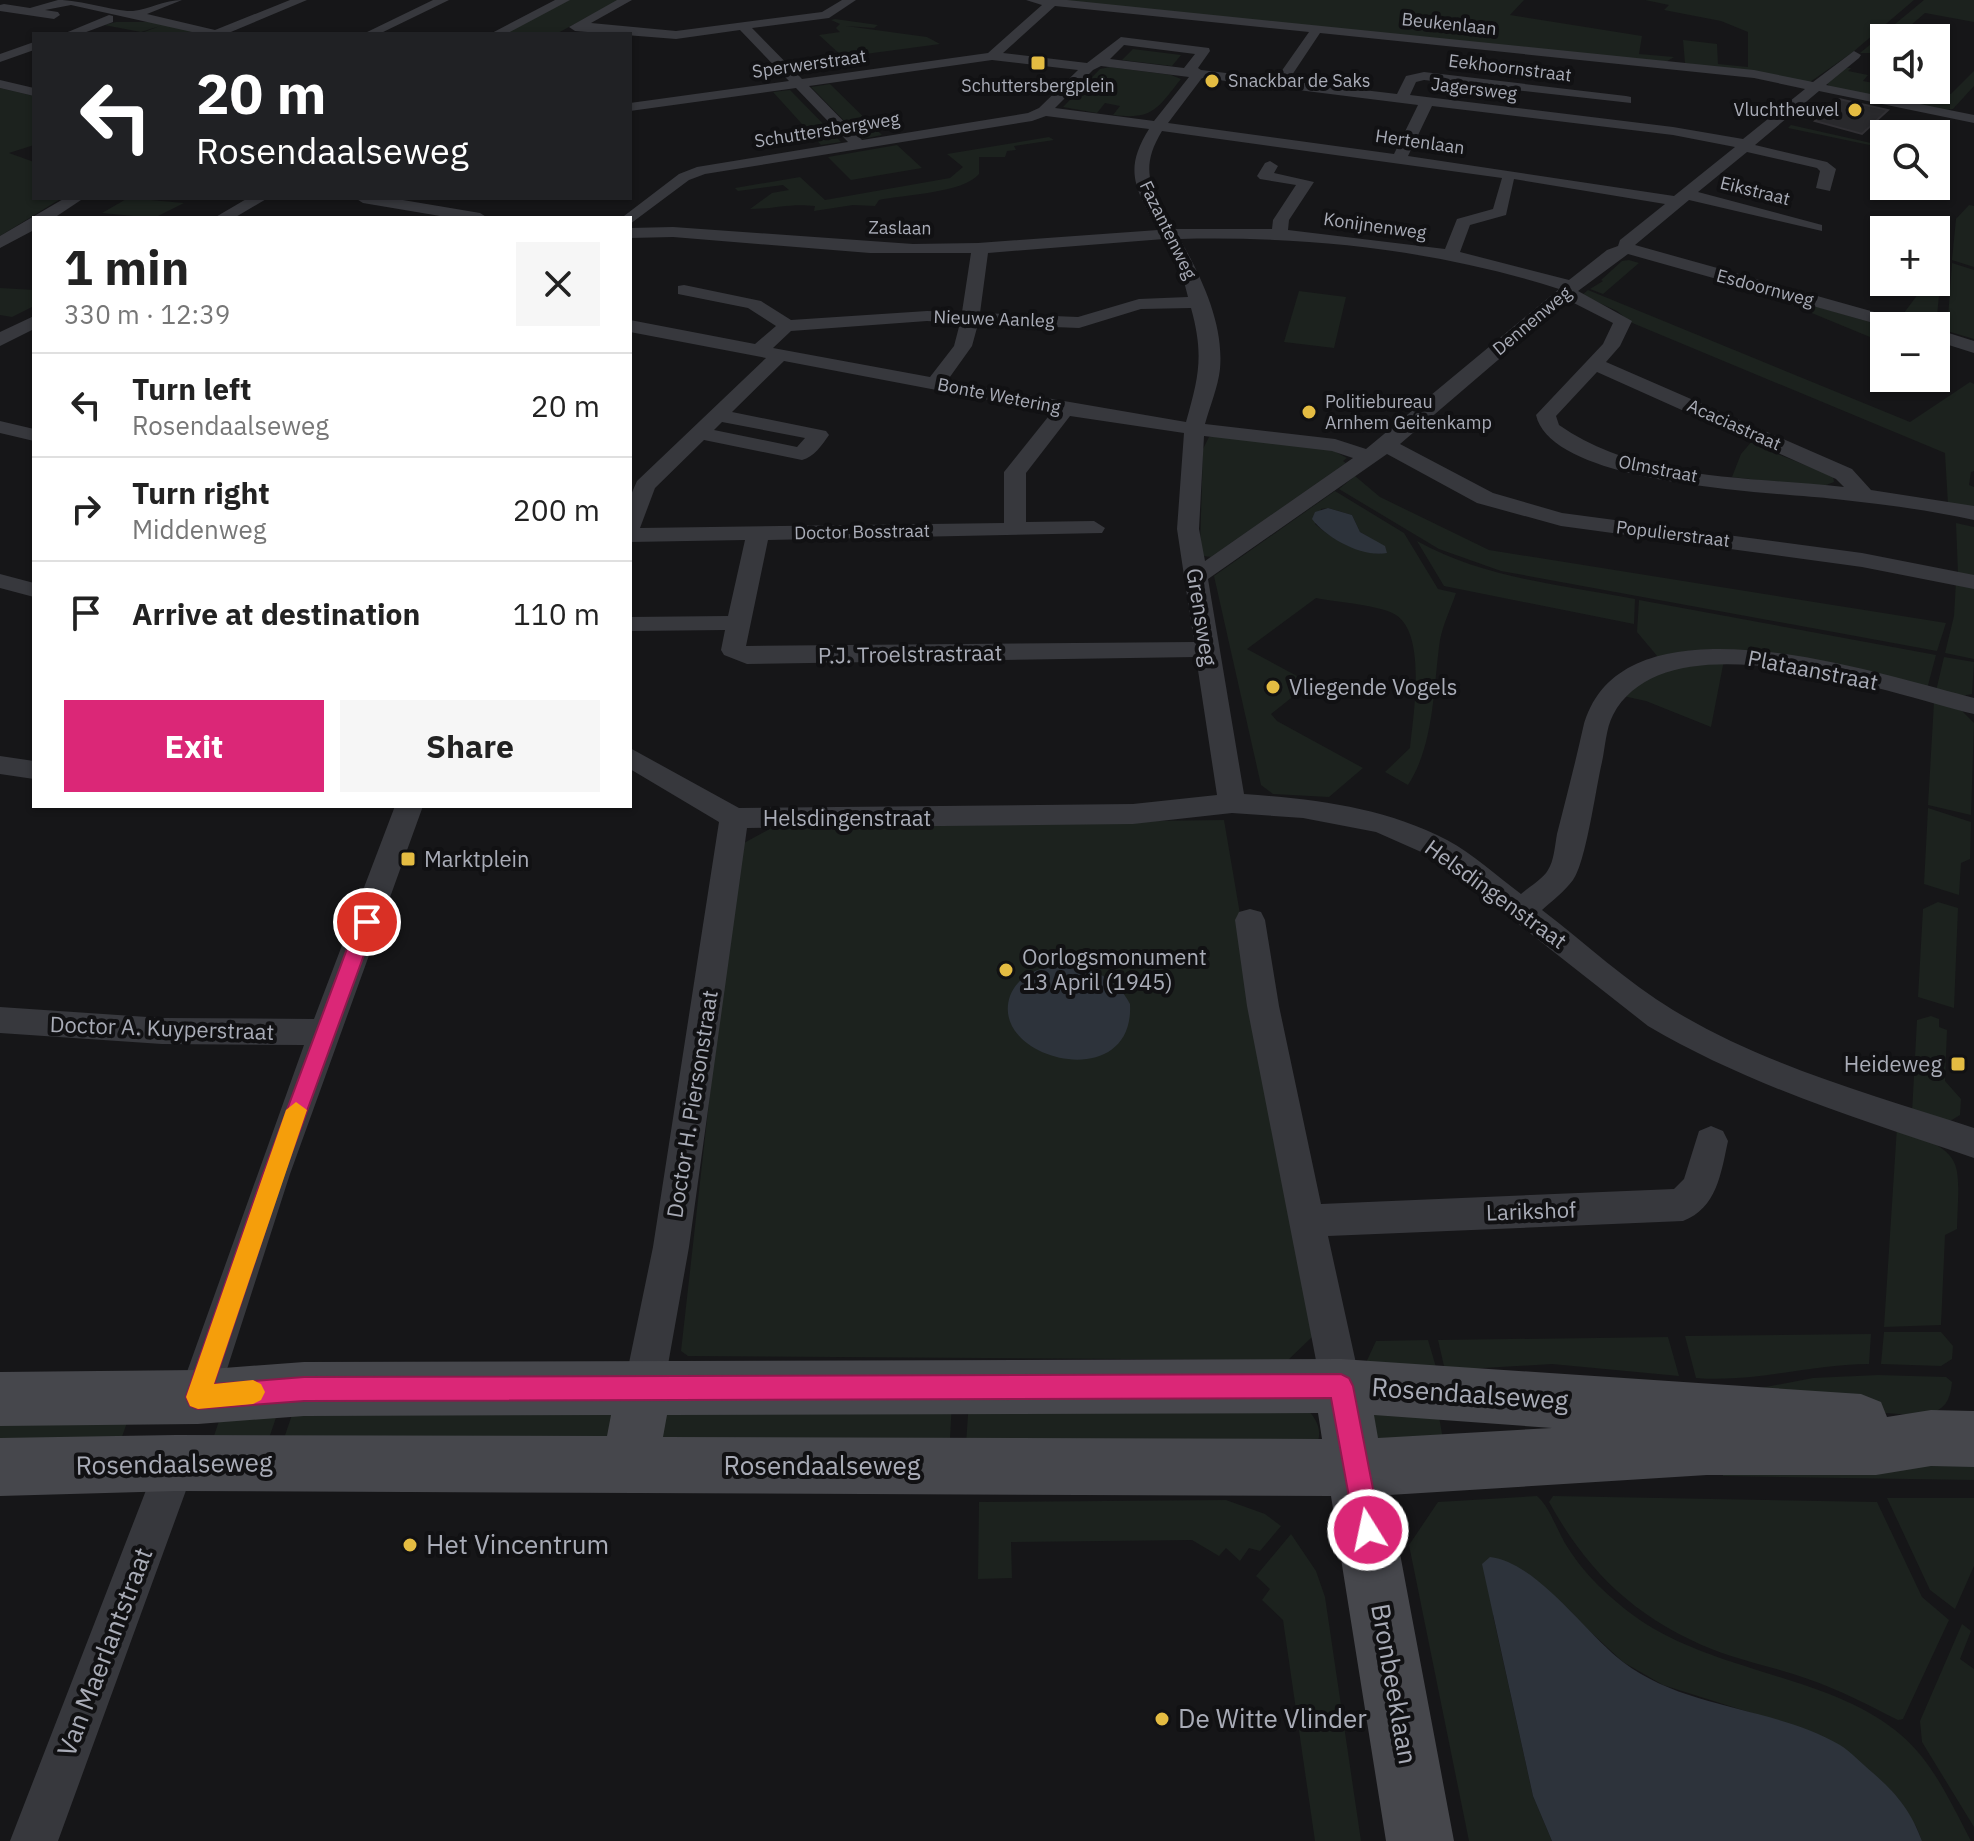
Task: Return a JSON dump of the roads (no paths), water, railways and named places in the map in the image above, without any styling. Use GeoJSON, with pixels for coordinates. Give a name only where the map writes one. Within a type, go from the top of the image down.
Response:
{"type":"FeatureCollection","features":[{"type":"Feature","properties":{"kind":"street"},"geometry":{"type":"LineString","coordinates":[[2,9],[28,0]]}},
{"type":"Feature","properties":{"kind":"street"},"geometry":{"type":"LineString","coordinates":[[2,9],[109,19],[136,15],[176,0]]}},
{"type":"Feature","properties":{"kind":"street"},"geometry":{"type":"LineString","coordinates":[[221,32],[301,0]]}},
{"type":"Feature","properties":{"kind":"street"},"geometry":{"type":"LineString","coordinates":[[373,32],[443,0]]}},
{"type":"Feature","properties":{"kind":"street"},"geometry":{"type":"LineString","coordinates":[[500,32],[564,0]]}},
{"type":"Feature","properties":{"kind":"street"},"geometry":{"type":"LineString","coordinates":[[567,32],[626,0]]}},
{"type":"Feature","properties":{"kind":"street"},"geometry":{"type":"LineString","coordinates":[[632,32],[666,36],[825,15],[850,0]]}},
{"type":"Feature","properties":{"kind":"street","name":"Beukenlaan"},"geometry":{"type":"LineString","coordinates":[[1032,0],[1754,74],[1974,119]]}},
{"type":"Feature","properties":{"kind":"street"},"geometry":{"type":"LineString","coordinates":[[41,13],[35,10],[47,4],[71,1],[208,32]]}},
{"type":"Feature","properties":{"kind":"street"},"geometry":{"type":"LineString","coordinates":[[992,56],[1052,2]]}},
{"type":"Feature","properties":{"kind":"street"},"geometry":{"type":"LineString","coordinates":[[74,32],[109,19]]}},
{"type":"Feature","properties":{"kind":"street"},"geometry":{"type":"LineString","coordinates":[[579,26],[631,32]]}},
{"type":"Feature","properties":{"kind":"street"},"geometry":{"type":"LineString","coordinates":[[743,26],[859,145]]}},
{"type":"Feature","properties":{"kind":"street"},"geometry":{"type":"LineString","coordinates":[[1280,83],[1317,29]]}},
{"type":"Feature","properties":{"kind":"street"},"geometry":{"type":"LineString","coordinates":[[1044,111],[1121,41],[1204,51],[1190,69],[1198,74]]}},
{"type":"Feature","properties":{"kind":"street"},"geometry":{"type":"LineString","coordinates":[[0,58],[32,47]]}},
{"type":"Feature","properties":{"kind":"street","name":"Dennenweg"},"geometry":{"type":"LineString","coordinates":[[1196,577],[1377,451],[1569,289],[1613,254],[1627,249],[1626,244],[1854,55]]}},
{"type":"Feature","properties":{"kind":"street","name":"Sperwerstraat"},"geometry":{"type":"LineString","coordinates":[[632,107],[992,56],[1094,64]]}},
{"type":"Feature","properties":{"kind":"street"},"geometry":{"type":"LineString","coordinates":[[1094,64],[1198,74]]}},
{"type":"Feature","properties":{"kind":"street"},"geometry":{"type":"LineString","coordinates":[[1597,122],[1663,75],[1665,65]]}},
{"type":"Feature","properties":{"kind":"street"},"geometry":{"type":"LineString","coordinates":[[1044,111],[1158,126],[1198,74]]}},
{"type":"Feature","properties":{"kind":"street","name":"Jagersweg"},"geometry":{"type":"LineString","coordinates":[[1198,74],[1597,122],[1743,145],[1822,165],[1828,169],[1824,188]]}},
{"type":"Feature","properties":{"kind":"street","name":"Eekhoornstraat"},"geometry":{"type":"LineString","coordinates":[[1402,98],[1411,79],[1424,76],[1626,100]]}},
{"type":"Feature","properties":{"kind":"street"},"geometry":{"type":"LineString","coordinates":[[0,84],[32,92]]}},
{"type":"Feature","properties":{"kind":"street"},"geometry":{"type":"LineString","coordinates":[[1399,159],[1427,101]]}},
{"type":"Feature","properties":{"kind":"street","name":"Schuttersbergweg"},"geometry":{"type":"LineString","coordinates":[[632,217],[684,177],[702,170],[1032,117],[1044,111]]}},
{"type":"Feature","properties":{"kind":"street","name":"Hertenlaan"},"geometry":{"type":"LineString","coordinates":[[1158,126],[1681,198]]}},
{"type":"Feature","properties":{"kind":"street","name":"Fazantenweg"},"geometry":{"type":"LineString","coordinates":[[1158,126],[1148,142],[1139,169],[1145,191],[1170,234],[1201,302],[1210,343],[1210,370],[1194,429]]}},
{"type":"Feature","properties":{"kind":"street"},"geometry":{"type":"LineString","coordinates":[[1272,172],[1267,190],[1299,194],[1291,199],[1281,220],[1280,234]]}},
{"type":"Feature","properties":{"kind":"street"},"geometry":{"type":"LineString","coordinates":[[1450,257],[1463,222],[1500,212],[1507,181]]}},
{"type":"Feature","properties":{"kind":"street","name":"Eikstraat"},"geometry":{"type":"LineString","coordinates":[[1681,198],[1816,228]]}},
{"type":"Feature","properties":{"kind":"street"},"geometry":{"type":"LineString","coordinates":[[45,216],[73,200]]}},
{"type":"Feature","properties":{"kind":"street"},"geometry":{"type":"LineString","coordinates":[[226,216],[256,200]]}},
{"type":"Feature","properties":{"kind":"street"},"geometry":{"type":"LineString","coordinates":[[375,200],[468,216]]}},
{"type":"Feature","properties":{"kind":"street"},"geometry":{"type":"LineString","coordinates":[[434,210],[452,200]]}},
{"type":"Feature","properties":{"kind":"street"},"geometry":{"type":"LineString","coordinates":[[0,245],[32,224]]}},
{"type":"Feature","properties":{"kind":"street","name":"Zaslaan"},"geometry":{"type":"LineString","coordinates":[[632,233],[665,230],[821,246],[980,249],[1170,234]]}},
{"type":"Feature","properties":{"kind":"street","name":"Konijnenweg"},"geometry":{"type":"LineString","coordinates":[[1170,234],[1280,234],[1365,242],[1450,257],[1569,289]]}},
{"type":"Feature","properties":{"kind":"street"},"geometry":{"type":"LineString","coordinates":[[0,245],[23,248]]}},
{"type":"Feature","properties":{"kind":"street"},"geometry":{"type":"LineString","coordinates":[[935,384],[960,354],[971,316],[980,249]]}},
{"type":"Feature","properties":{"kind":"street","name":"Esdoornweg"},"geometry":{"type":"LineString","coordinates":[[1627,249],[1870,317]]}},
{"type":"Feature","properties":{"kind":"street","name":"Olmstraat"},"geometry":{"type":"LineString","coordinates":[[1569,289],[1623,321],[1611,346],[1544,419],[1555,433],[1581,448],[1621,463],[1672,474],[1864,495],[1974,513]]}},
{"type":"Feature","properties":{"kind":"street"},"geometry":{"type":"LineString","coordinates":[[684,290],[747,301],[781,319],[786,326],[760,350]]}},
{"type":"Feature","properties":{"kind":"street","name":"Nieuwe Aanleg"},"geometry":{"type":"LineString","coordinates":[[786,326],[927,316],[1079,323],[1139,304],[1201,302]]}},
{"type":"Feature","properties":{"kind":"street"},"geometry":{"type":"LineString","coordinates":[[0,326],[28,324]]}},
{"type":"Feature","properties":{"kind":"street"},"geometry":{"type":"LineString","coordinates":[[0,340],[28,324]]}},
{"type":"Feature","properties":{"kind":"street","name":"Bonte Wetering"},"geometry":{"type":"LineString","coordinates":[[632,326],[1065,409],[1194,429],[1377,451]]}},
{"type":"Feature","properties":{"kind":"street"},"geometry":{"type":"LineString","coordinates":[[1950,339],[1974,347]]}},
{"type":"Feature","properties":{"kind":"street"},"geometry":{"type":"LineString","coordinates":[[632,520],[641,491],[780,354]]}},
{"type":"Feature","properties":{"kind":"street","name":"Acaciastraat"},"geometry":{"type":"LineString","coordinates":[[1595,364],[1844,474],[1864,495]]}},
{"type":"Feature","properties":{"kind":"street"},"geometry":{"type":"LineString","coordinates":[[1015,530],[1015,472],[1065,409]]}},
{"type":"Feature","properties":{"kind":"street"},"geometry":{"type":"LineString","coordinates":[[700,433],[802,454],[819,435],[718,415]]}},
{"type":"Feature","properties":{"kind":"street"},"geometry":{"type":"LineString","coordinates":[[0,427],[32,435]]}},
{"type":"Feature","properties":{"kind":"street","name":"Grensweg"},"geometry":{"type":"LineString","coordinates":[[1194,429],[1188,529],[1232,803]]}},
{"type":"Feature","properties":{"kind":"street","name":"Populierstraat"},"geometry":{"type":"LineString","coordinates":[[1377,451],[1485,498],[1561,519],[1862,560],[1974,582]]}},
{"type":"Feature","properties":{"kind":"street","name":"Doctor Bosstraat"},"geometry":{"type":"LineString","coordinates":[[632,535],[1094,528]]}},
{"type":"Feature","properties":{"kind":"street","name":"P.J. Troelstrastraat"},"geometry":{"type":"LineString","coordinates":[[758,533],[733,650],[747,656],[1207,649]]}},
{"type":"Feature","properties":{"kind":"street"},"geometry":{"type":"LineString","coordinates":[[0,581],[32,589]]}},
{"type":"Feature","properties":{"kind":"street"},"geometry":{"type":"LineString","coordinates":[[632,624],[739,623]]}},
{"type":"Feature","properties":{"kind":"street","name":"Plataanstraat"},"geometry":{"type":"LineString","coordinates":[[1523,910],[1562,874],[1600,714],[1611,696],[1641,671],[1686,658],[1743,655],[1802,664],[1974,706]]}},
{"type":"Feature","properties":{"kind":"street"},"geometry":{"type":"LineString","coordinates":[[632,758],[734,818]]}},
{"type":"Feature","properties":{"kind":"street"},"geometry":{"type":"LineString","coordinates":[[0,765],[32,770]]}},
{"type":"Feature","properties":{"kind":"street","name":"Helsdingenstraat"},"geometry":{"type":"LineString","coordinates":[[734,818],[1133,814],[1232,803],[1303,808],[1382,823],[1438,848],[1659,1017],[1730,1056],[1974,1143]]}},
{"type":"Feature","properties":{"kind":"street"},"geometry":{"type":"LineString","coordinates":[[176,1463],[325,1032],[408,808]]}},
{"type":"Feature","properties":{"kind":"street","name":"Doctor H. Piersonstraat"},"geometry":{"type":"LineString","coordinates":[[644,1387],[671,1247],[734,818]]}},
{"type":"Feature","properties":{"kind":"street"},"geometry":{"type":"LineString","coordinates":[[1250,920],[1263,1006],[1341,1386]]}},
{"type":"Feature","properties":{"kind":"street","name":"Doctor A. Kuyperstraat"},"geometry":{"type":"LineString","coordinates":[[0,1020],[92,1029],[211,1034],[325,1032]]}},
{"type":"Feature","properties":{"kind":"street","name":"Larikshof"},"geometry":{"type":"LineString","coordinates":[[1308,1221],[1683,1205],[1700,1186],[1711,1141]]}},
{"type":"Feature","properties":{"kind":"street","name":"Rosendaalseweg"},"geometry":{"type":"LineString","coordinates":[[0,1399],[198,1397],[304,1389],[1341,1386],[1869,1423],[1952,1439]]}},
{"type":"Feature","properties":{"kind":"street","name":"Bronbeeklaan"},"geometry":{"type":"LineString","coordinates":[[1341,1386],[1358,1468],[1420,1841]]}},
{"type":"Feature","properties":{"kind":"street"},"geometry":{"type":"LineString","coordinates":[[630,1465],[644,1387]]}},
{"type":"Feature","properties":{"kind":"street","name":"Rosendaalseweg"},"geometry":{"type":"LineString","coordinates":[[0,1467],[176,1463],[1358,1468],[1707,1447],[1876,1447],[1952,1439]]}},
{"type":"Feature","properties":{"kind":"street","name":"Van Maerlantstraat"},"geometry":{"type":"LineString","coordinates":[[34,1841],[176,1463]]}},
{"type":"Feature","properties":{"kind":"place","name":"Schuttersbergplein"},"geometry":{"type":"Point","coordinates":[1038,63]}},
{"type":"Feature","properties":{"kind":"place","name":"Snackbar de Saks"},"geometry":{"type":"Point","coordinates":[1212,81]}},
{"type":"Feature","properties":{"kind":"place","name":"Vluchtheuvel"},"geometry":{"type":"Point","coordinates":[1855,110]}},
{"type":"Feature","properties":{"kind":"place","name":"Politiebureau Arnhem Geitenkamp"},"geometry":{"type":"Point","coordinates":[1309,412]}},
{"type":"Feature","properties":{"kind":"place","name":"Vliegende Vogels"},"geometry":{"type":"Point","coordinates":[1273,687]}},
{"type":"Feature","properties":{"kind":"place","name":"Marktplein"},"geometry":{"type":"Point","coordinates":[408,859]}},
{"type":"Feature","properties":{"kind":"place","name":"Oorlogsmonument 13 April (1945)"},"geometry":{"type":"Point","coordinates":[1006,970]}},
{"type":"Feature","properties":{"kind":"place","name":"Heideweg"},"geometry":{"type":"Point","coordinates":[1958,1064]}},
{"type":"Feature","properties":{"kind":"place","name":"Het Vincentrum"},"geometry":{"type":"Point","coordinates":[410,1545]}},
{"type":"Feature","properties":{"kind":"place","name":"De Witte Vlinder"},"geometry":{"type":"Point","coordinates":[1162,1719]}}]}
